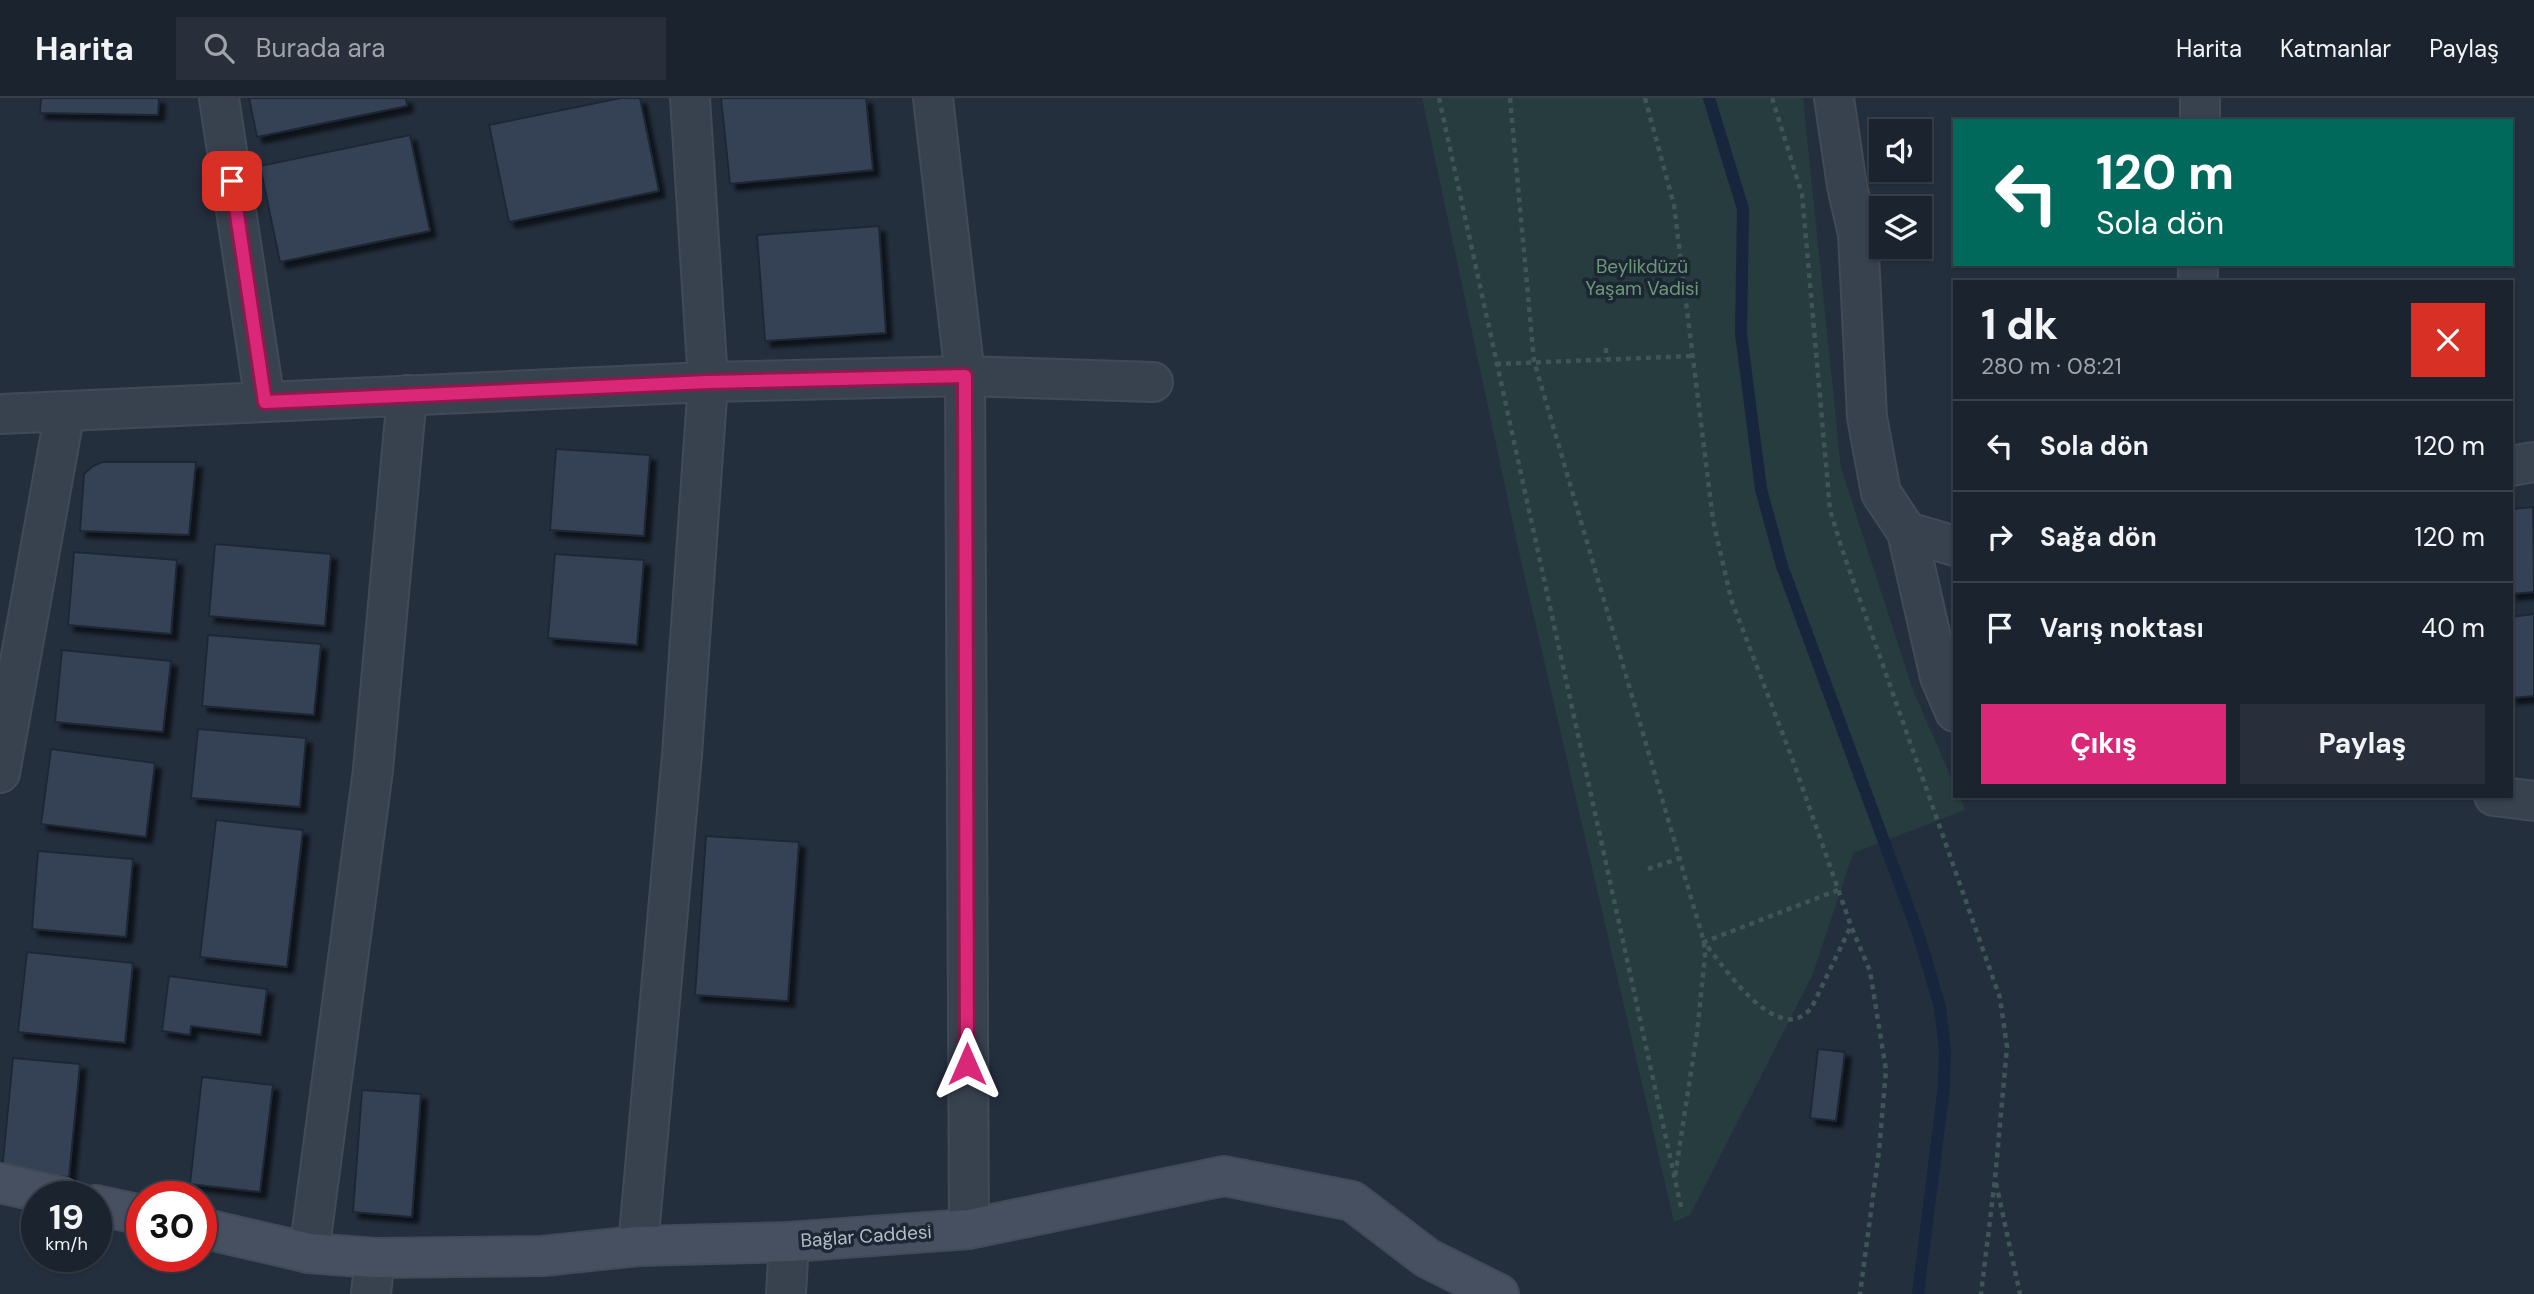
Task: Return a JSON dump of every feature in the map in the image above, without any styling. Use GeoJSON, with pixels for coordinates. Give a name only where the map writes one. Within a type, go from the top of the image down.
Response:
{"type":"FeatureCollection","features":[{"type":"Feature","properties":{"kind":"street"},"geometry":{"type":"LineString","coordinates":[[219,98],[265,402]]}},
{"type":"Feature","properties":{"kind":"street"},"geometry":{"type":"LineString","coordinates":[[638,1246],[682,755],[708,382],[690,98]]}},
{"type":"Feature","properties":{"kind":"street"},"geometry":{"type":"LineString","coordinates":[[933,98],[965,376],[969,1229]]}},
{"type":"Feature","properties":{"kind":"street"},"geometry":{"type":"LineString","coordinates":[[1834,98],[1857,234],[1867,417],[1881,493],[1908,532],[1940,677],[1953,707]]}},
{"type":"Feature","properties":{"kind":"street"},"geometry":{"type":"LineString","coordinates":[[2200,98],[2200,119]]}},
{"type":"Feature","properties":{"kind":"street"},"geometry":{"type":"LineString","coordinates":[[0,414],[708,382],[965,376],[1153,382]]}},
{"type":"Feature","properties":{"kind":"street"},"geometry":{"type":"LineString","coordinates":[[309,1253],[373,770],[407,395]]}},
{"type":"Feature","properties":{"kind":"street"},"geometry":{"type":"LineString","coordinates":[[0,773],[65,411]]}},
{"type":"Feature","properties":{"kind":"street"},"geometry":{"type":"LineString","coordinates":[[2513,466],[2534,462]]}},
{"type":"Feature","properties":{"kind":"street"},"geometry":{"type":"LineString","coordinates":[[1908,532],[1953,545]]}},
{"type":"Feature","properties":{"kind":"street"},"geometry":{"type":"LineString","coordinates":[[2510,798],[2534,801]]}},
{"type":"Feature","properties":{"kind":"street","name":"Bağlar Caddesi"},"geometry":{"type":"LineString","coordinates":[[217,1232],[309,1253],[373,1276],[638,1246],[789,1242],[969,1229],[1224,1176],[1352,1201],[1427,1258],[1499,1294]]}},
{"type":"Feature","properties":{"kind":"street"},"geometry":{"type":"LineString","coordinates":[[0,1183],[21,1188]]}},
{"type":"Feature","properties":{"kind":"street"},"geometry":{"type":"LineString","coordinates":[[786,1294],[789,1242]]}},
{"type":"Feature","properties":{"kind":"path"},"geometry":{"type":"LineString","coordinates":[[1439,98],[1681,1207]]}},
{"type":"Feature","properties":{"kind":"path"},"geometry":{"type":"LineString","coordinates":[[1510,98],[1534,362],[1704,942],[1697,1033],[1675,1178]]}},
{"type":"Feature","properties":{"kind":"path"},"geometry":{"type":"LineString","coordinates":[[1645,98],[1674,205],[1713,520],[1731,599],[1870,971],[1886,1070],[1879,1151],[1860,1294]]}},
{"type":"Feature","properties":{"kind":"path"},"geometry":{"type":"LineString","coordinates":[[1772,98],[1802,194],[1830,510],[2000,998],[2007,1047],[1996,1179],[1982,1294]]}},
{"type":"Feature","properties":{"kind":"path"},"geometry":{"type":"LineString","coordinates":[[1605,348],[1606,359]]}},
{"type":"Feature","properties":{"kind":"path"},"geometry":{"type":"LineString","coordinates":[[1496,364],[1693,356]]}},
{"type":"Feature","properties":{"kind":"path"},"geometry":{"type":"LineString","coordinates":[[1648,869],[1679,858]]}},
{"type":"Feature","properties":{"kind":"path"},"geometry":{"type":"LineString","coordinates":[[1704,942],[1838,890]]}},
{"type":"Feature","properties":{"kind":"path"},"geometry":{"type":"LineString","coordinates":[[1704,942],[1750,996],[1769,1013],[1788,1020],[1800,1018],[1811,1009],[1851,926]]}},
{"type":"Feature","properties":{"kind":"path"},"geometry":{"type":"LineString","coordinates":[[1996,1179],[2020,1294]]}},
{"type":"Feature","properties":{"kind":"green space","name":"Beylikdüzü Yaşam Vadisi"},"geometry":{"type":"Polygon","coordinates":[[[1422,98],[1803,98],[1841,468],[1913,690],[1953,781],[1953,798],[1960,798],[1965,810],[1853,853],[1812,976],[1690,1215],[1674,1222],[1521,561],[1422,98]]]}},
{"type":"Feature","properties":{"kind":"building"},"geometry":{"type":"Polygon","coordinates":[[[41,98],[159,98],[158,115],[40,113],[41,98]]]}},
{"type":"Feature","properties":{"kind":"building"},"geometry":{"type":"Polygon","coordinates":[[[249,98],[406,98],[407,106],[257,137],[249,98]]]}},
{"type":"Feature","properties":{"kind":"building"},"geometry":{"type":"Polygon","coordinates":[[[621,98],[640,98],[659,191],[509,222],[489,125],[621,98]]]}},
{"type":"Feature","properties":{"kind":"building"},"geometry":{"type":"Polygon","coordinates":[[[721,98],[866,98],[873,170],[730,184],[721,98]]]}},
{"type":"Feature","properties":{"kind":"building"},"geometry":{"type":"Polygon","coordinates":[[[410,135],[430,231],[280,262],[260,166],[410,135]]]}},
{"type":"Feature","properties":{"kind":"building"},"geometry":{"type":"Polygon","coordinates":[[[879,226],[886,333],[765,341],[757,235],[879,226]]]}},
{"type":"Feature","properties":{"kind":"building"},"geometry":{"type":"Polygon","coordinates":[[[556,449],[650,455],[644,536],[550,530],[556,449]]]}},
{"type":"Feature","properties":{"kind":"building"},"geometry":{"type":"Polygon","coordinates":[[[102,462],[196,462],[189,535],[80,531],[84,474],[102,462]]]}},
{"type":"Feature","properties":{"kind":"building"},"geometry":{"type":"Polygon","coordinates":[[[2533,507],[2534,592],[2513,594],[2513,509],[2533,507]]]}},
{"type":"Feature","properties":{"kind":"building"},"geometry":{"type":"Polygon","coordinates":[[[215,544],[331,554],[325,626],[209,616],[215,544]]]}},
{"type":"Feature","properties":{"kind":"building"},"geometry":{"type":"Polygon","coordinates":[[[74,552],[177,560],[171,634],[68,625],[74,552]]]}},
{"type":"Feature","properties":{"kind":"building"},"geometry":{"type":"Polygon","coordinates":[[[555,554],[644,560],[637,645],[548,638],[555,554]]]}},
{"type":"Feature","properties":{"kind":"building"},"geometry":{"type":"Polygon","coordinates":[[[2534,614],[2534,696],[2513,698],[2513,617],[2534,614]]]}},
{"type":"Feature","properties":{"kind":"building"},"geometry":{"type":"Polygon","coordinates":[[[208,635],[321,644],[314,715],[202,706],[208,635]]]}},
{"type":"Feature","properties":{"kind":"building"},"geometry":{"type":"Polygon","coordinates":[[[62,650],[171,661],[163,732],[55,722],[62,650]]]}},
{"type":"Feature","properties":{"kind":"building"},"geometry":{"type":"Polygon","coordinates":[[[198,729],[306,738],[300,807],[191,798],[198,729]]]}},
{"type":"Feature","properties":{"kind":"building"},"geometry":{"type":"Polygon","coordinates":[[[51,749],[155,763],[146,837],[41,824],[51,749]]]}},
{"type":"Feature","properties":{"kind":"building"},"geometry":{"type":"Polygon","coordinates":[[[216,820],[303,830],[287,967],[200,957],[216,820]]]}},
{"type":"Feature","properties":{"kind":"building"},"geometry":{"type":"Polygon","coordinates":[[[706,836],[799,842],[788,1001],[695,995],[706,836]]]}},
{"type":"Feature","properties":{"kind":"building"},"geometry":{"type":"Polygon","coordinates":[[[38,851],[133,859],[126,937],[32,929],[38,851]]]}},
{"type":"Feature","properties":{"kind":"building"},"geometry":{"type":"Polygon","coordinates":[[[27,952],[133,963],[125,1043],[18,1032],[27,952]]]}},
{"type":"Feature","properties":{"kind":"building"},"geometry":{"type":"Polygon","coordinates":[[[169,976],[267,989],[261,1035],[191,1026],[190,1035],[162,1031],[169,976]]]}},
{"type":"Feature","properties":{"kind":"building"},"geometry":{"type":"Polygon","coordinates":[[[1818,1049],[1845,1052],[1836,1121],[1810,1118],[1818,1049]]]}},
{"type":"Feature","properties":{"kind":"building"},"geometry":{"type":"Polygon","coordinates":[[[13,1058],[80,1064],[69,1177],[2,1171],[13,1058]]]}},
{"type":"Feature","properties":{"kind":"building"},"geometry":{"type":"Polygon","coordinates":[[[202,1077],[273,1085],[260,1192],[217,1187],[217,1181],[190,1181],[202,1077]]]}},
{"type":"Feature","properties":{"kind":"building"},"geometry":{"type":"Polygon","coordinates":[[[362,1090],[421,1094],[412,1217],[353,1212],[362,1090]]]}},
{"type":"Feature","properties":{"kind":"waterway"},"geometry":{"type":"LineString","coordinates":[[1709,98],[1743,209],[1741,334],[1761,489],[1782,566],[1919,936],[1940,1007],[1945,1049],[1944,1086],[1918,1294]]}},
{"type":"Feature","properties":{"kind":"route"},"geometry":{"type":"LineString","coordinates":[[232,181],[265,402],[708,382],[965,376],[967,1064]]}}]}
